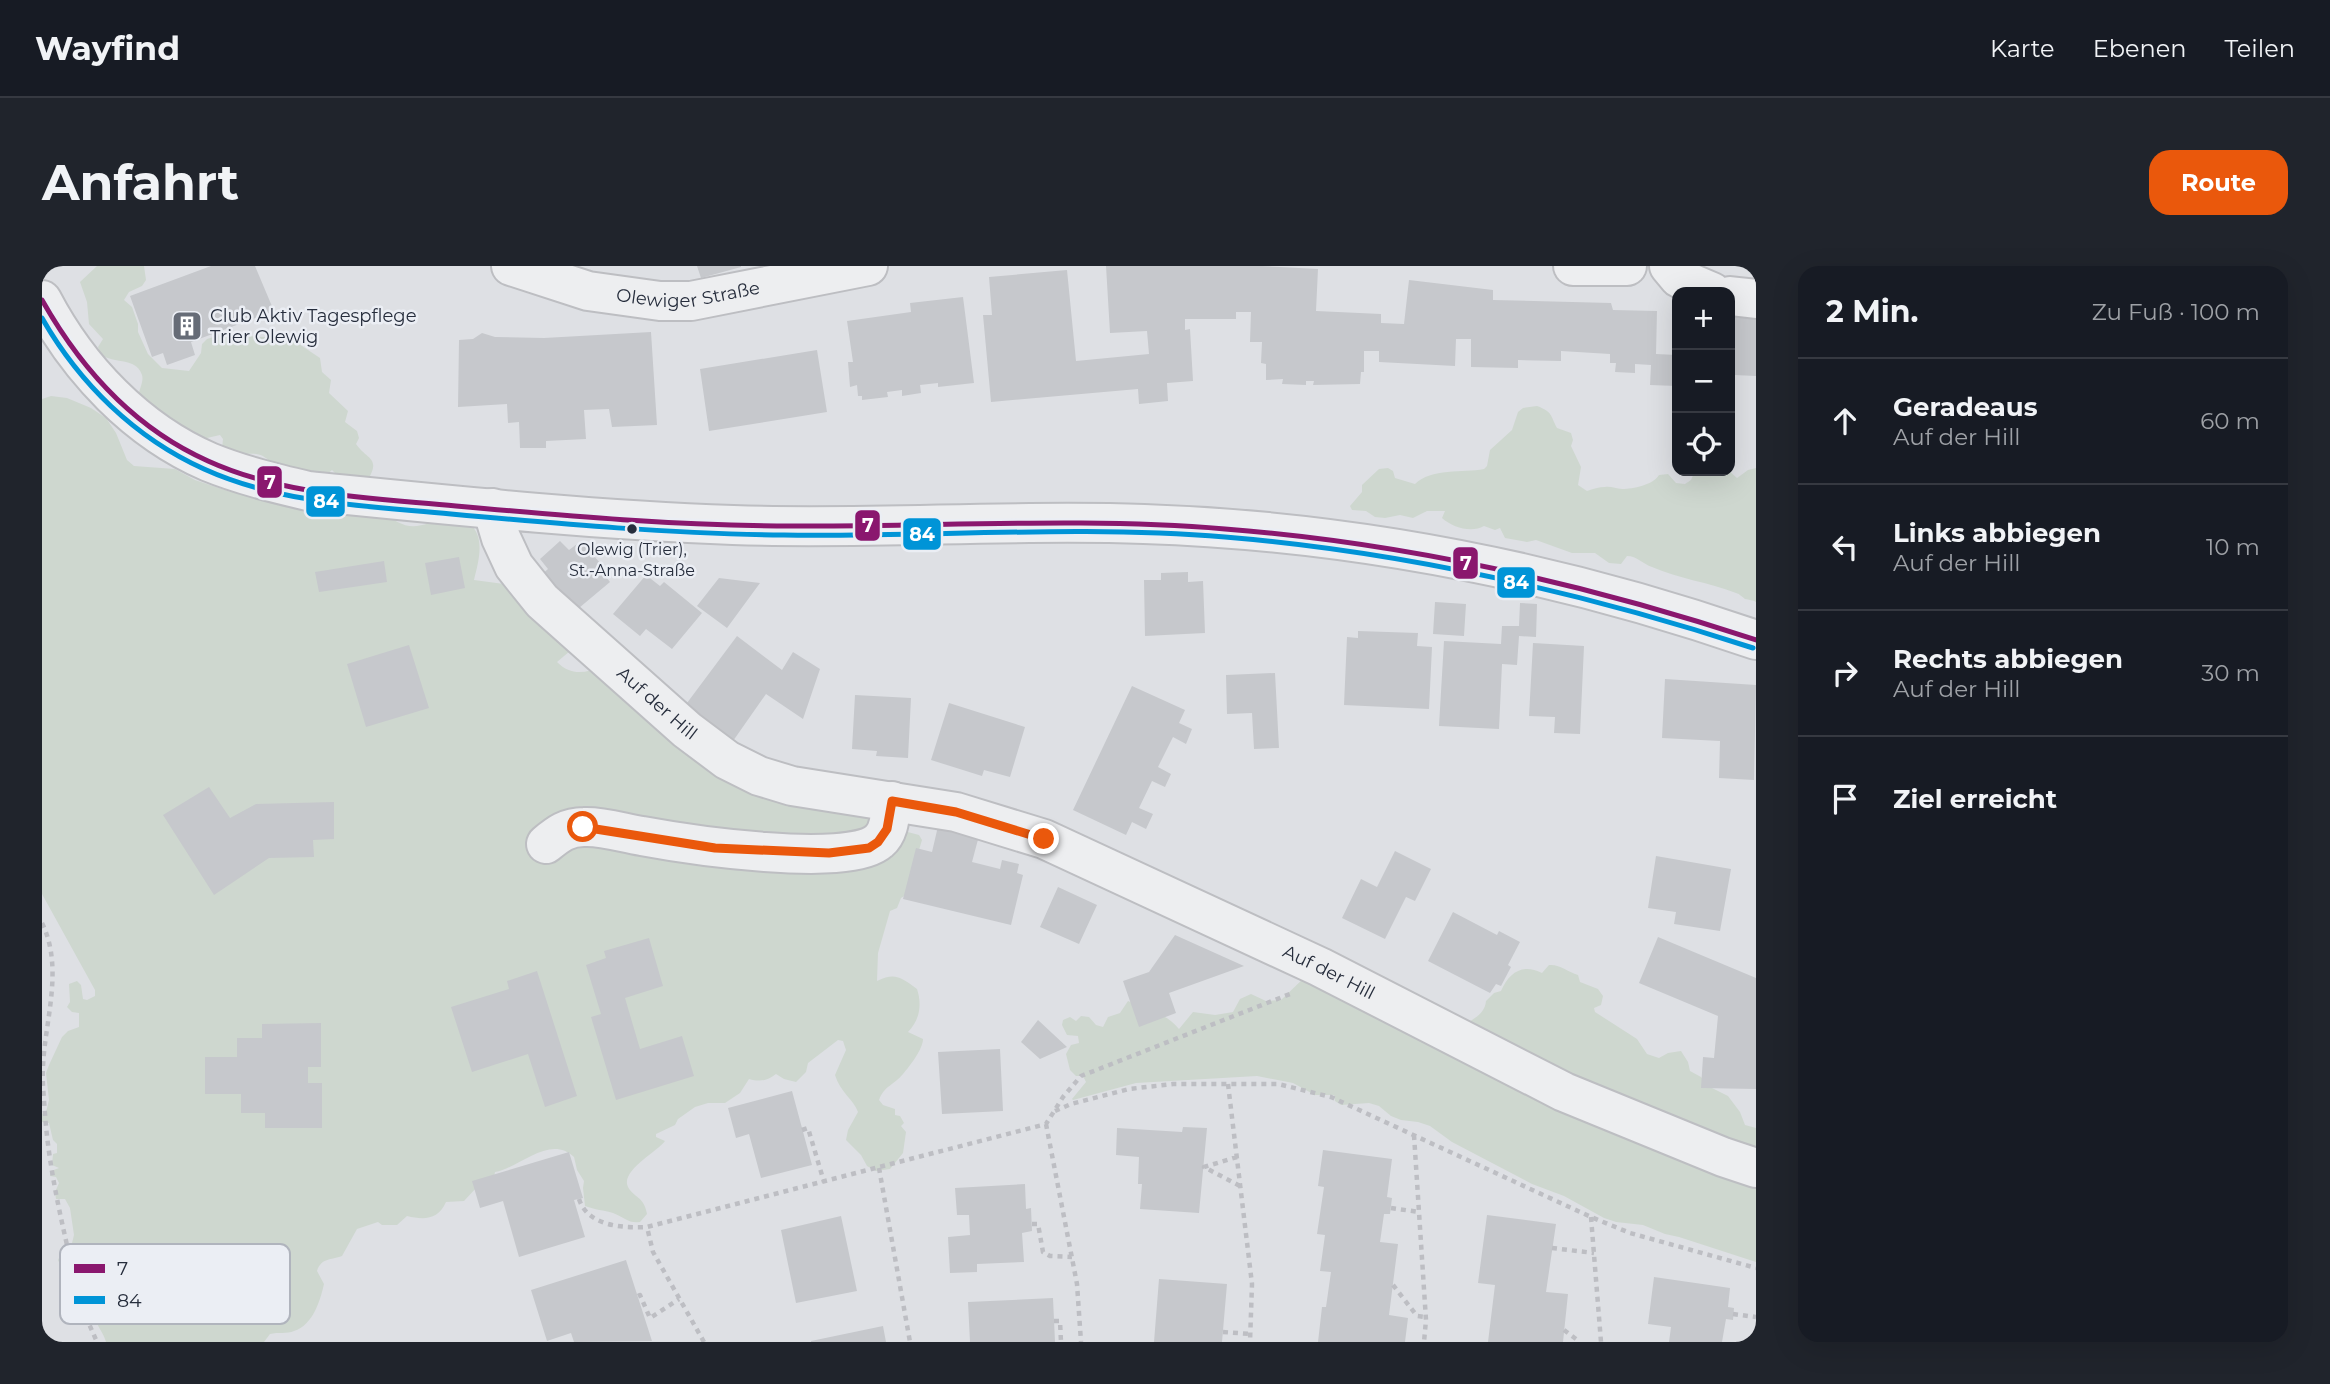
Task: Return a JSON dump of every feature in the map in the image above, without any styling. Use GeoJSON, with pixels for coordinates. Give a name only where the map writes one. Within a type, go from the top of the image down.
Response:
{"type":"FeatureCollection","features":[{"type":"Feature","properties":{"kind":"street","name":"Olewiger Straße"},"geometry":{"type":"LineString","coordinates":[[511,266],[588,291],[677,302],[868,266]]}},
{"type":"Feature","properties":{"kind":"street"},"geometry":{"type":"LineString","coordinates":[[1573,266],[1628,266]]}},
{"type":"Feature","properties":{"kind":"street"},"geometry":{"type":"LineString","coordinates":[[1669,266],[1679,278],[1700,287]]}},
{"type":"Feature","properties":{"kind":"street"},"geometry":{"type":"LineString","coordinates":[[1735,297],[1756,299]]}},
{"type":"Feature","properties":{"kind":"street"},"geometry":{"type":"LineString","coordinates":[[42,300],[68,346],[131,413],[163,436],[207,461],[307,491],[492,508],[737,525],[1110,523],[1283,534],[1377,546],[1529,575],[1653,606],[1756,640]]}},
{"type":"Feature","properties":{"kind":"street","name":"Auf der Hill"},"geometry":{"type":"LineString","coordinates":[[492,508],[501,538],[514,566],[542,600],[687,730],[727,760],[759,776],[792,786],[956,812],[1044,839],[1320,967],[1563,1092],[1756,1168]]}},
{"type":"Feature","properties":{"kind":"street"},"geometry":{"type":"LineString","coordinates":[[546,844],[561,832],[583,827],[715,848],[829,853],[869,848],[878,842],[887,829],[892,801]]}},
{"type":"Feature","properties":{"kind":"path"},"geometry":{"type":"LineString","coordinates":[[42,923],[48,939],[52,966],[49,1027],[43,1065],[47,1128],[69,1244]]}},
{"type":"Feature","properties":{"kind":"path"},"geometry":{"type":"LineString","coordinates":[[579,1199],[582,1207],[592,1216],[611,1225],[648,1227],[1046,1124],[1071,1086],[1081,1076],[1299,990]]}},
{"type":"Feature","properties":{"kind":"path"},"geometry":{"type":"LineString","coordinates":[[1228,1084],[1252,1284],[1250,1342]]}},
{"type":"Feature","properties":{"kind":"path"},"geometry":{"type":"LineString","coordinates":[[1054,1112],[1071,1104],[1139,1086],[1278,1084],[1305,1089],[1331,1097],[1630,1233],[1756,1268]]}},
{"type":"Feature","properties":{"kind":"path"},"geometry":{"type":"LineString","coordinates":[[1046,1124],[1077,1284],[1081,1342]]}},
{"type":"Feature","properties":{"kind":"path"},"geometry":{"type":"LineString","coordinates":[[803,1130],[808,1128],[824,1182]]}},
{"type":"Feature","properties":{"kind":"path"},"geometry":{"type":"LineString","coordinates":[[1415,1135],[1426,1317],[1424,1342]]}},
{"type":"Feature","properties":{"kind":"path"},"geometry":{"type":"LineString","coordinates":[[1237,1157],[1204,1167],[1240,1186]]}},
{"type":"Feature","properties":{"kind":"path"},"geometry":{"type":"LineString","coordinates":[[879,1168],[910,1342]]}},
{"type":"Feature","properties":{"kind":"path"},"geometry":{"type":"LineString","coordinates":[[1391,1208],[1419,1212]]}},
{"type":"Feature","properties":{"kind":"path"},"geometry":{"type":"LineString","coordinates":[[1591,1217],[1601,1342]]}},
{"type":"Feature","properties":{"kind":"path"},"geometry":{"type":"LineString","coordinates":[[1032,1224],[1038,1224],[1042,1252],[1050,1256],[1072,1257]]}},
{"type":"Feature","properties":{"kind":"path"},"geometry":{"type":"LineString","coordinates":[[648,1227],[653,1252],[704,1342]]}},
{"type":"Feature","properties":{"kind":"path"},"geometry":{"type":"LineString","coordinates":[[1552,1248],[1594,1253]]}},
{"type":"Feature","properties":{"kind":"path"},"geometry":{"type":"LineString","coordinates":[[1393,1285],[1418,1316],[1426,1317]]}},
{"type":"Feature","properties":{"kind":"path"},"geometry":{"type":"LineString","coordinates":[[638,1296],[640,1295],[650,1318],[679,1299]]}},
{"type":"Feature","properties":{"kind":"path"},"geometry":{"type":"LineString","coordinates":[[1734,1314],[1756,1317]]}},
{"type":"Feature","properties":{"kind":"path"},"geometry":{"type":"LineString","coordinates":[[1054,1321],[1060,1321],[1061,1342]]}},
{"type":"Feature","properties":{"kind":"path"},"geometry":{"type":"LineString","coordinates":[[89,1324],[97,1342]]}},
{"type":"Feature","properties":{"kind":"path"},"geometry":{"type":"LineString","coordinates":[[1564,1330],[1580,1342]]}},
{"type":"Feature","properties":{"kind":"path"},"geometry":{"type":"LineString","coordinates":[[1223,1332],[1250,1334]]}},
{"type":"Feature","properties":{"kind":"shaded area"},"geometry":{"type":"Polygon","coordinates":[[[97,266],[144,266],[146,280],[142,286],[129,292],[124,300],[132,307],[138,332],[148,354],[162,368],[189,371],[201,353],[202,344],[207,339],[220,335],[265,337],[284,334],[320,358],[322,372],[331,380],[329,393],[348,411],[345,422],[357,431],[359,438],[356,444],[373,463],[368,480],[338,476],[332,470],[324,477],[272,464],[257,454],[240,454],[222,449],[223,439],[220,435],[195,437],[138,397],[142,375],[138,368],[101,353],[98,347],[103,339],[89,324],[87,302],[80,282],[97,266]]]}},
{"type":"Feature","properties":{"kind":"shaded area"},"geometry":{"type":"Polygon","coordinates":[[[51,396],[67,398],[106,418],[116,433],[127,460],[134,466],[175,469],[195,480],[231,492],[245,486],[292,495],[301,510],[310,517],[327,518],[333,507],[380,508],[405,525],[420,526],[448,515],[465,521],[478,536],[479,559],[474,580],[504,584],[570,651],[557,662],[562,666],[578,672],[602,667],[810,790],[919,835],[922,840],[916,889],[901,898],[897,908],[890,911],[878,953],[877,981],[898,977],[917,989],[919,1012],[908,1032],[923,1039],[912,1062],[884,1091],[879,1100],[883,1105],[895,1109],[895,1115],[900,1116],[904,1123],[901,1126],[906,1132],[903,1153],[890,1169],[876,1171],[867,1166],[861,1155],[846,1140],[848,1130],[858,1112],[835,1075],[846,1050],[843,1041],[838,1040],[808,1063],[806,1072],[796,1082],[776,1074],[763,1080],[749,1079],[740,1093],[725,1103],[708,1103],[695,1107],[678,1119],[675,1125],[656,1134],[656,1137],[665,1141],[634,1168],[627,1181],[630,1191],[646,1208],[647,1214],[640,1222],[585,1206],[584,1181],[577,1170],[574,1157],[565,1151],[545,1150],[495,1172],[492,1187],[477,1187],[464,1201],[446,1202],[435,1215],[425,1218],[407,1216],[397,1225],[382,1225],[378,1222],[357,1229],[342,1256],[327,1260],[319,1267],[317,1271],[324,1284],[318,1305],[301,1328],[270,1334],[264,1342],[106,1342],[98,1324],[290,1324],[290,1244],[72,1244],[74,1235],[70,1208],[65,1199],[56,1199],[55,1192],[59,1183],[56,1177],[50,1176],[51,1171],[59,1168],[52,1165],[57,1144],[53,1140],[49,1123],[42,1122],[42,1114],[46,1112],[49,1100],[46,1073],[62,1037],[68,1031],[79,1027],[79,1013],[72,1012],[67,1007],[70,1002],[69,984],[77,981],[81,985],[83,999],[87,1000],[95,996],[95,990],[42,894],[42,399],[51,396]]]}},
{"type":"Feature","properties":{"kind":"shaded area"},"geometry":{"type":"Polygon","coordinates":[[[1523,408],[1542,408],[1549,412],[1557,428],[1571,433],[1571,446],[1581,467],[1578,485],[1587,491],[1603,487],[1637,487],[1648,484],[1659,475],[1668,474],[1676,483],[1685,484],[1693,476],[1737,478],[1756,468],[1756,602],[1725,589],[1662,571],[1631,556],[1627,556],[1621,564],[1609,563],[1595,553],[1572,553],[1536,540],[1527,542],[1505,538],[1500,528],[1495,530],[1484,526],[1474,529],[1457,527],[1442,518],[1445,511],[1427,511],[1413,518],[1400,515],[1385,518],[1375,517],[1366,511],[1352,510],[1350,506],[1362,492],[1362,485],[1379,469],[1388,468],[1393,471],[1395,478],[1415,484],[1438,473],[1484,469],[1490,450],[1512,430],[1518,412],[1523,408]]]}},
{"type":"Feature","properties":{"kind":"shaded area"},"geometry":{"type":"Polygon","coordinates":[[[1549,965],[1578,975],[1580,982],[1598,989],[1603,996],[1601,1005],[1594,1008],[1595,1012],[1637,1039],[1647,1054],[1659,1058],[1681,1051],[1690,1071],[1701,1077],[1710,1087],[1728,1096],[1740,1112],[1745,1125],[1756,1128],[1756,1262],[1643,1225],[1604,1218],[1452,1142],[1430,1126],[1401,1120],[1369,1103],[1341,1105],[1335,1101],[1334,1095],[1315,1095],[1293,1083],[1257,1076],[1136,1083],[1072,1099],[1086,1082],[1083,1076],[1076,1076],[1070,1070],[1066,1054],[1071,1045],[1079,1043],[1078,1036],[1067,1035],[1062,1025],[1063,1020],[1070,1017],[1076,1021],[1081,1016],[1089,1017],[1096,1025],[1103,1027],[1108,1017],[1120,1013],[1128,1001],[1162,1015],[1179,1029],[1193,1012],[1215,1015],[1233,1012],[1240,999],[1251,994],[1266,1001],[1281,1000],[1305,977],[1466,1024],[1479,1015],[1486,1001],[1494,993],[1501,991],[1512,975],[1528,969],[1542,973],[1549,965]]]}},
{"type":"Feature","properties":{"kind":"building","name":"Club Aktiv Tagespflege Trier Olewig"},"geometry":{"type":"Polygon","coordinates":[[[211,266],[255,266],[274,311],[191,342],[195,355],[167,365],[163,353],[152,357],[130,296],[211,266]]]}},
{"type":"Feature","properties":{"kind":"building"},"geometry":{"type":"Polygon","coordinates":[[[697,266],[741,266],[741,267],[701,278],[697,266]]]}},
{"type":"Feature","properties":{"kind":"building"},"geometry":{"type":"Polygon","coordinates":[[[1106,266],[1262,266],[1318,269],[1316,311],[1381,314],[1381,323],[1404,324],[1409,280],[1493,290],[1493,300],[1611,303],[1613,310],[1657,311],[1656,354],[1672,355],[1672,386],[1650,385],[1651,365],[1635,364],[1635,373],[1615,372],[1616,363],[1610,363],[1610,354],[1561,351],[1561,361],[1518,360],[1518,368],[1471,367],[1471,339],[1456,339],[1455,366],[1379,362],[1379,351],[1364,351],[1364,372],[1361,372],[1360,384],[1313,385],[1314,381],[1306,381],[1306,385],[1282,384],[1283,379],[1266,380],[1266,364],[1261,363],[1262,342],[1250,342],[1251,312],[1236,312],[1236,319],[1185,319],[1185,330],[1190,329],[1193,381],[1167,383],[1168,401],[1139,404],[1138,389],[991,402],[983,315],[992,315],[989,277],[1067,270],[1076,361],[1149,354],[1147,331],[1110,333],[1106,266]]]}},
{"type":"Feature","properties":{"kind":"building"},"geometry":{"type":"Polygon","coordinates":[[[963,297],[974,383],[938,387],[938,383],[920,385],[921,393],[902,396],[902,390],[887,392],[888,397],[862,400],[862,396],[858,396],[857,385],[850,387],[848,362],[853,362],[847,321],[911,312],[910,303],[963,297]]]}},
{"type":"Feature","properties":{"kind":"building"},"geometry":{"type":"Polygon","coordinates":[[[1735,315],[1756,316],[1756,376],[1735,375],[1735,315]]]}},
{"type":"Feature","properties":{"kind":"building"},"geometry":{"type":"Polygon","coordinates":[[[651,332],[657,425],[612,427],[609,409],[584,410],[586,439],[546,441],[546,448],[520,448],[519,422],[508,423],[507,404],[458,407],[459,340],[473,339],[482,333],[495,337],[544,338],[651,332]]]}},
{"type":"Feature","properties":{"kind":"building"},"geometry":{"type":"Polygon","coordinates":[[[817,350],[827,412],[709,431],[700,369],[817,350]]]}},
{"type":"Feature","properties":{"kind":"building"},"geometry":{"type":"Polygon","coordinates":[[[560,541],[569,550],[581,541],[601,564],[598,567],[610,582],[573,613],[541,575],[548,569],[540,559],[560,541]]]}},
{"type":"Feature","properties":{"kind":"building"},"geometry":{"type":"Polygon","coordinates":[[[459,557],[465,588],[431,595],[425,563],[459,557]]]}},
{"type":"Feature","properties":{"kind":"building"},"geometry":{"type":"Polygon","coordinates":[[[384,561],[387,582],[319,592],[315,572],[384,561]]]}},
{"type":"Feature","properties":{"kind":"building"},"geometry":{"type":"Polygon","coordinates":[[[1188,572],[1188,582],[1203,581],[1205,633],[1145,636],[1144,580],[1161,580],[1161,573],[1188,572]]]}},
{"type":"Feature","properties":{"kind":"building"},"geometry":{"type":"Polygon","coordinates":[[[646,575],[660,586],[664,582],[702,613],[672,649],[646,629],[640,636],[613,614],[646,575]]]}},
{"type":"Feature","properties":{"kind":"building"},"geometry":{"type":"Polygon","coordinates":[[[719,578],[760,583],[727,628],[697,606],[719,578]]]}},
{"type":"Feature","properties":{"kind":"building"},"geometry":{"type":"Polygon","coordinates":[[[1435,602],[1466,604],[1464,636],[1433,634],[1435,602]]]}},
{"type":"Feature","properties":{"kind":"building"},"geometry":{"type":"Polygon","coordinates":[[[1520,603],[1537,604],[1536,637],[1519,636],[1517,665],[1502,664],[1499,729],[1439,726],[1444,641],[1501,644],[1502,626],[1519,626],[1520,603]]]}},
{"type":"Feature","properties":{"kind":"building"},"geometry":{"type":"Polygon","coordinates":[[[1358,631],[1418,633],[1417,646],[1432,647],[1429,709],[1344,705],[1347,637],[1358,638],[1358,631]]]}},
{"type":"Feature","properties":{"kind":"building"},"geometry":{"type":"Polygon","coordinates":[[[737,636],[782,670],[793,652],[820,669],[803,719],[766,694],[733,741],[684,707],[737,636]]]}},
{"type":"Feature","properties":{"kind":"building"},"geometry":{"type":"Polygon","coordinates":[[[1533,643],[1584,646],[1580,734],[1554,733],[1555,717],[1529,716],[1533,643]]]}},
{"type":"Feature","properties":{"kind":"building"},"geometry":{"type":"Polygon","coordinates":[[[409,645],[429,708],[366,727],[347,664],[409,645]]]}},
{"type":"Feature","properties":{"kind":"building"},"geometry":{"type":"Polygon","coordinates":[[[1275,673],[1279,748],[1254,749],[1252,713],[1227,714],[1226,675],[1275,673]]]}},
{"type":"Feature","properties":{"kind":"building"},"geometry":{"type":"Polygon","coordinates":[[[1665,679],[1756,685],[1754,780],[1719,778],[1720,741],[1662,738],[1665,679]]]}},
{"type":"Feature","properties":{"kind":"building"},"geometry":{"type":"Polygon","coordinates":[[[1132,686],[1185,710],[1179,723],[1192,729],[1186,744],[1173,737],[1158,767],[1171,774],[1165,787],[1152,781],[1139,808],[1153,814],[1146,829],[1132,822],[1126,835],[1073,810],[1132,686]]]}},
{"type":"Feature","properties":{"kind":"building"},"geometry":{"type":"Polygon","coordinates":[[[855,695],[911,698],[908,758],[876,756],[877,751],[852,749],[855,695]]]}},
{"type":"Feature","properties":{"kind":"building"},"geometry":{"type":"Polygon","coordinates":[[[949,703],[1025,727],[1010,777],[984,770],[982,776],[931,760],[949,703]]]}},
{"type":"Feature","properties":{"kind":"building"},"geometry":{"type":"Polygon","coordinates":[[[209,787],[230,818],[256,804],[334,802],[334,839],[313,840],[314,857],[269,858],[214,895],[163,815],[209,787]]]}},
{"type":"Feature","properties":{"kind":"building"},"geometry":{"type":"Polygon","coordinates":[[[939,822],[980,832],[972,862],[1000,869],[1002,860],[1019,864],[1017,873],[1023,875],[1011,925],[903,899],[916,848],[932,852],[939,822]]]}},
{"type":"Feature","properties":{"kind":"building"},"geometry":{"type":"Polygon","coordinates":[[[1395,851],[1431,869],[1415,901],[1406,897],[1385,939],[1342,918],[1361,879],[1377,887],[1395,851]]]}},
{"type":"Feature","properties":{"kind":"building"},"geometry":{"type":"Polygon","coordinates":[[[1656,856],[1731,869],[1720,931],[1674,924],[1676,912],[1648,908],[1656,856]]]}},
{"type":"Feature","properties":{"kind":"building"},"geometry":{"type":"Polygon","coordinates":[[[1058,887],[1097,905],[1079,944],[1040,927],[1058,887]]]}},
{"type":"Feature","properties":{"kind":"building"},"geometry":{"type":"Polygon","coordinates":[[[1453,912],[1497,935],[1499,931],[1520,942],[1501,986],[1496,984],[1490,993],[1428,961],[1453,912]]]}},
{"type":"Feature","properties":{"kind":"building"},"geometry":{"type":"Polygon","coordinates":[[[1175,935],[1244,966],[1169,993],[1176,1013],[1139,1027],[1123,981],[1149,972],[1175,935]]]}},
{"type":"Feature","properties":{"kind":"building"},"geometry":{"type":"Polygon","coordinates":[[[1658,937],[1756,978],[1756,1089],[1701,1088],[1703,1057],[1714,1058],[1718,1016],[1639,983],[1658,937]]]}},
{"type":"Feature","properties":{"kind":"building"},"geometry":{"type":"Polygon","coordinates":[[[649,938],[663,986],[625,998],[640,1049],[682,1036],[694,1076],[616,1100],[591,1017],[601,1014],[586,965],[606,958],[604,951],[649,938]]]}},
{"type":"Feature","properties":{"kind":"building"},"geometry":{"type":"Polygon","coordinates":[[[537,971],[577,1096],[545,1107],[528,1054],[472,1072],[451,1007],[509,989],[507,981],[537,971]]]}},
{"type":"Feature","properties":{"kind":"building"},"geometry":{"type":"Polygon","coordinates":[[[1038,1020],[1067,1047],[1040,1059],[1021,1042],[1038,1020]]]}},
{"type":"Feature","properties":{"kind":"building"},"geometry":{"type":"Polygon","coordinates":[[[321,1023],[321,1067],[308,1067],[308,1083],[322,1083],[322,1128],[265,1128],[265,1113],[241,1113],[241,1094],[205,1094],[205,1057],[237,1057],[237,1038],[262,1038],[262,1024],[321,1023]]]}},
{"type":"Feature","properties":{"kind":"building"},"geometry":{"type":"Polygon","coordinates":[[[1000,1049],[1003,1111],[942,1114],[938,1052],[1000,1049]]]}},
{"type":"Feature","properties":{"kind":"building"},"geometry":{"type":"Polygon","coordinates":[[[792,1091],[812,1165],[761,1178],[749,1134],[736,1138],[728,1108],[792,1091]]]}},
{"type":"Feature","properties":{"kind":"building"},"geometry":{"type":"Polygon","coordinates":[[[1183,1127],[1207,1128],[1199,1213],[1140,1209],[1142,1184],[1138,1184],[1139,1157],[1116,1155],[1117,1128],[1182,1132],[1183,1127]]]}},
{"type":"Feature","properties":{"kind":"building"},"geometry":{"type":"Polygon","coordinates":[[[1323,1150],[1392,1159],[1387,1197],[1392,1198],[1390,1214],[1384,1214],[1380,1242],[1398,1244],[1389,1315],[1408,1318],[1405,1342],[1318,1342],[1322,1307],[1326,1307],[1331,1272],[1320,1271],[1325,1235],[1317,1234],[1324,1187],[1318,1186],[1323,1150]]]}},
{"type":"Feature","properties":{"kind":"building"},"geometry":{"type":"Polygon","coordinates":[[[569,1152],[583,1198],[574,1200],[585,1237],[519,1257],[503,1201],[480,1208],[472,1181],[569,1152]]]}},
{"type":"Feature","properties":{"kind":"building"},"geometry":{"type":"Polygon","coordinates":[[[1025,1184],[1026,1209],[1031,1208],[1032,1231],[1022,1233],[1024,1262],[977,1264],[977,1272],[950,1273],[948,1237],[970,1235],[969,1215],[957,1215],[955,1188],[1025,1184]]]}},
{"type":"Feature","properties":{"kind":"building"},"geometry":{"type":"Polygon","coordinates":[[[1487,1215],[1556,1224],[1546,1292],[1568,1294],[1563,1342],[1488,1342],[1495,1285],[1478,1283],[1487,1215]]]}},
{"type":"Feature","properties":{"kind":"building"},"geometry":{"type":"Polygon","coordinates":[[[841,1216],[857,1291],[796,1303],[781,1230],[841,1216]]]}},
{"type":"Feature","properties":{"kind":"building"},"geometry":{"type":"Polygon","coordinates":[[[626,1260],[652,1341],[574,1342],[571,1333],[547,1341],[531,1290],[626,1260]]]}},
{"type":"Feature","properties":{"kind":"building"},"geometry":{"type":"Polygon","coordinates":[[[1654,1277],[1730,1288],[1728,1307],[1734,1308],[1733,1320],[1726,1319],[1722,1342],[1669,1342],[1671,1327],[1648,1324],[1654,1277]]]}},
{"type":"Feature","properties":{"kind":"building"},"geometry":{"type":"Polygon","coordinates":[[[1159,1279],[1227,1284],[1222,1342],[1154,1342],[1159,1279]]]}},
{"type":"Feature","properties":{"kind":"building"},"geometry":{"type":"Polygon","coordinates":[[[1053,1298],[1055,1342],[970,1342],[968,1302],[1053,1298]]]}},
{"type":"Feature","properties":{"kind":"building"},"geometry":{"type":"Polygon","coordinates":[[[883,1326],[886,1342],[811,1342],[811,1341],[883,1326]]]}},
{"type":"Feature","properties":{"kind":"transit line","name":"7"},"geometry":{"type":"LineString","coordinates":[[42,300],[92,373],[133,414],[156,432],[208,461],[237,473],[298,489],[393,501],[581,517],[749,526],[1117,524],[1171,525],[1293,535],[1494,568],[1626,601],[1756,640]]}},
{"type":"Feature","properties":{"kind":"transit line","name":"84"},"geometry":{"type":"LineString","coordinates":[[42,318],[73,365],[132,425],[204,469],[233,481],[294,497],[388,509],[701,533],[839,535],[1115,532],[1225,537],[1293,544],[1492,577],[1623,609],[1753,648]]}},
{"type":"Feature","properties":{"kind":"place","name":"Club Aktiv Tagespflege Trier Olewig"},"geometry":{"type":"Point","coordinates":[187,326]}},
{"type":"Feature","properties":{"kind":"place","name":"Olewig (Trier), St.-Anna-Straße"},"geometry":{"type":"Point","coordinates":[632,529]}},
{"type":"Feature","properties":{"kind":"route"},"geometry":{"type":"LineString","coordinates":[[583,827],[715,848],[829,853],[869,848],[878,842],[887,829],[892,801],[985,819],[1044,839]]}}]}
